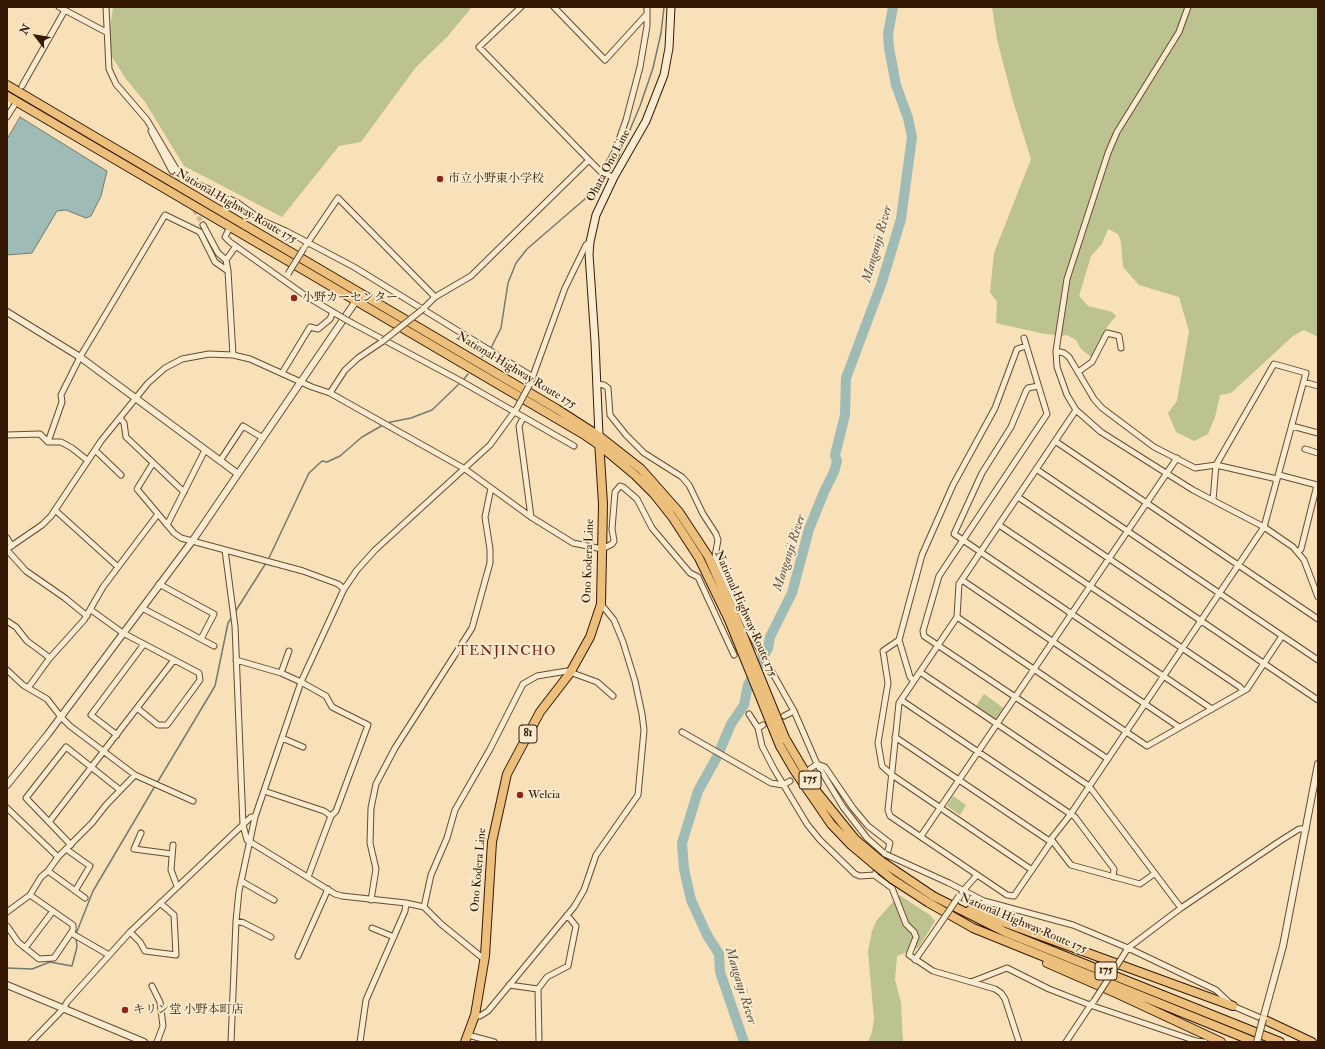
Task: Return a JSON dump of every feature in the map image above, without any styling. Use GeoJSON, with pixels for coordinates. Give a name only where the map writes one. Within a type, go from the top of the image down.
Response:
{"type":"FeatureCollection","features":[{"type":"Feature","properties":{"kind":"main road","name":"Ohata Ono Line"},"geometry":{"type":"LineString","coordinates":[[599,436],[589,254],[590,242],[596,215],[614,177],[646,122],[664,75],[669,48],[670,7]]}},
{"type":"Feature","properties":{"kind":"main road","name":"National Highway Route 175"},"geometry":{"type":"LineString","coordinates":[[7,86],[13,99],[599,445],[635,475],[654,494],[688,539],[699,558],[721,602],[780,746],[810,795],[831,824],[846,840],[880,860]]}},
{"type":"Feature","properties":{"kind":"main road","name":"National Highway Route 175"},"geometry":{"type":"LineString","coordinates":[[13,99],[186,192],[361,294],[599,436],[641,469],[679,512],[708,556],[736,618],[785,738],[817,792],[855,839],[880,860],[892,879],[931,900],[956,919],[973,928],[1256,1042]]}},
{"type":"Feature","properties":{"kind":"main road","name":"Ono Kodera Line"},"geometry":{"type":"LineString","coordinates":[[466,1039],[475,1015],[484,959],[492,842],[507,774],[540,712],[570,673],[590,637],[601,604],[603,504],[599,436]]}},
{"type":"Feature","properties":{"kind":"main road","name":"National Highway Route 175"},"geometry":{"type":"LineString","coordinates":[[931,900],[944,902],[1005,932],[1280,1042]]}},
{"type":"Feature","properties":{"kind":"main road"},"geometry":{"type":"LineString","coordinates":[[944,902],[1036,933],[1233,1006]]}},
{"type":"Feature","properties":{"kind":"main road"},"geometry":{"type":"LineString","coordinates":[[956,919],[976,933],[1118,994],[1221,1042]]}},
{"type":"Feature","properties":{"kind":"main road"},"geometry":{"type":"LineString","coordinates":[[1263,1019],[1312,1042]]}},
{"type":"Feature","properties":{"kind":"street"},"geometry":{"type":"LineString","coordinates":[[59,7],[106,32]]}},
{"type":"Feature","properties":{"kind":"street"},"geometry":{"type":"LineString","coordinates":[[106,7],[106,32],[109,69],[128,100],[147,120],[178,172],[192,181],[238,203],[263,221],[306,245],[354,267],[533,376]]}},
{"type":"Feature","properties":{"kind":"street"},"geometry":{"type":"LineString","coordinates":[[521,7],[480,47],[603,174],[614,177]]}},
{"type":"Feature","properties":{"kind":"street"},"geometry":{"type":"LineString","coordinates":[[554,7],[605,60],[647,14]]}},
{"type":"Feature","properties":{"kind":"street"},"geometry":{"type":"LineString","coordinates":[[603,174],[614,151],[628,112],[640,67],[645,42],[647,7]]}},
{"type":"Feature","properties":{"kind":"street"},"geometry":{"type":"LineString","coordinates":[[1188,7],[1179,32],[1117,132],[1108,153],[1067,279],[1056,351],[1057,367],[1064,388],[1076,410],[1101,432],[1213,500],[1278,535],[1298,552],[1310,572],[1318,597]]}},
{"type":"Feature","properties":{"kind":"street"},"geometry":{"type":"LineString","coordinates":[[7,117],[13,99],[33,61],[36,62],[65,10]]}},
{"type":"Feature","properties":{"kind":"street"},"geometry":{"type":"LineString","coordinates":[[147,120],[153,136],[172,171]]}},
{"type":"Feature","properties":{"kind":"street"},"geometry":{"type":"LineString","coordinates":[[330,393],[345,370],[358,358],[383,341],[423,309],[435,297],[471,276],[589,160]]}},
{"type":"Feature","properties":{"kind":"street"},"geometry":{"type":"LineString","coordinates":[[186,192],[192,181]]}},
{"type":"Feature","properties":{"kind":"street"},"geometry":{"type":"LineString","coordinates":[[284,280],[338,198],[435,297]]}},
{"type":"Feature","properties":{"kind":"street"},"geometry":{"type":"LineString","coordinates":[[48,442],[62,402],[61,395],[80,356],[165,215],[200,232],[215,262],[228,271]]}},
{"type":"Feature","properties":{"kind":"street"},"geometry":{"type":"LineString","coordinates":[[203,225],[218,253],[226,260],[233,355]]}},
{"type":"Feature","properties":{"kind":"street"},"geometry":{"type":"LineString","coordinates":[[230,227],[225,237],[306,296],[383,341],[516,410],[523,418],[574,446]]}},
{"type":"Feature","properties":{"kind":"street"},"geometry":{"type":"LineString","coordinates":[[231,1042],[236,921],[241,881],[255,817],[301,682],[344,589],[357,570],[375,550],[490,445],[516,410],[530,384],[565,288],[586,245],[590,242]]}},
{"type":"Feature","properties":{"kind":"street"},"geometry":{"type":"LineString","coordinates":[[226,260],[236,246]]}},
{"type":"Feature","properties":{"kind":"street"},"geometry":{"type":"LineString","coordinates":[[7,785],[61,717],[193,540],[361,294]]}},
{"type":"Feature","properties":{"kind":"street"},"geometry":{"type":"LineString","coordinates":[[7,312],[80,356],[238,474]]}},
{"type":"Feature","properties":{"kind":"street"},"geometry":{"type":"LineString","coordinates":[[282,372],[310,327],[318,329],[336,314]]}},
{"type":"Feature","properties":{"kind":"street"},"geometry":{"type":"LineString","coordinates":[[1078,372],[1092,362],[1107,332],[1119,336],[1121,348]]}},
{"type":"Feature","properties":{"kind":"street"},"geometry":{"type":"LineString","coordinates":[[1024,338],[1047,414],[939,576],[924,631],[924,636],[1016,696],[1108,759]]}},
{"type":"Feature","properties":{"kind":"street"},"geometry":{"type":"LineString","coordinates":[[914,681],[910,677],[899,640],[927,543],[953,485],[995,408],[1017,349],[1026,346]]}},
{"type":"Feature","properties":{"kind":"street"},"geometry":{"type":"LineString","coordinates":[[1056,351],[1064,353],[1069,357],[1094,400],[1102,408],[1154,447],[1195,468],[1216,466],[1317,485],[1301,549],[1298,552]]}},
{"type":"Feature","properties":{"kind":"street"},"geometry":{"type":"LineString","coordinates":[[8,548],[42,525],[55,510],[87,460],[148,382],[165,368],[182,359],[209,354],[233,355],[250,359],[330,393],[465,469],[531,517],[573,543],[602,549],[609,547],[614,541],[612,529],[615,492],[620,486],[623,486],[637,500],[652,528],[690,573],[698,577],[734,655]]}},
{"type":"Feature","properties":{"kind":"street"},"geometry":{"type":"LineString","coordinates":[[1076,410],[959,584],[957,617],[899,703],[888,810],[890,816],[1007,895],[1014,896],[1264,527],[1306,373],[1274,364],[1216,466],[1213,500]]}},
{"type":"Feature","properties":{"kind":"street"},"geometry":{"type":"LineString","coordinates":[[1304,382],[1318,386]]}},
{"type":"Feature","properties":{"kind":"street"},"geometry":{"type":"LineString","coordinates":[[597,384],[604,385],[608,388],[610,415],[626,435],[644,453],[682,477],[689,485],[703,514],[716,534],[718,540],[715,556],[750,633],[794,711],[817,764],[843,807],[867,838],[880,860],[949,884],[984,901],[1073,925],[1128,948],[1216,990],[1233,1006],[1263,1019]]}},
{"type":"Feature","properties":{"kind":"street"},"geometry":{"type":"LineString","coordinates":[[1038,386],[1028,388],[1026,391],[1011,427],[982,474],[954,534],[1212,709]]}},
{"type":"Feature","properties":{"kind":"street"},"geometry":{"type":"LineString","coordinates":[[120,418],[124,423],[126,437],[184,492]]}},
{"type":"Feature","properties":{"kind":"street"},"geometry":{"type":"LineString","coordinates":[[523,418],[519,426],[531,517]]}},
{"type":"Feature","properties":{"kind":"street"},"geometry":{"type":"LineString","coordinates":[[220,461],[243,426],[263,438]]}},
{"type":"Feature","properties":{"kind":"street"},"geometry":{"type":"LineString","coordinates":[[1292,426],[1318,433]]}},
{"type":"Feature","properties":{"kind":"street"},"geometry":{"type":"LineString","coordinates":[[7,435],[40,434],[48,442],[60,442],[72,448],[87,460]]}},
{"type":"Feature","properties":{"kind":"street"},"geometry":{"type":"LineString","coordinates":[[1055,441],[1318,619]]}},
{"type":"Feature","properties":{"kind":"street"},"geometry":{"type":"LineString","coordinates":[[1305,449],[1318,453]]}},
{"type":"Feature","properties":{"kind":"street"},"geometry":{"type":"LineString","coordinates":[[95,450],[121,475]]}},
{"type":"Feature","properties":{"kind":"street"},"geometry":{"type":"LineString","coordinates":[[167,525],[205,450]]}},
{"type":"Feature","properties":{"kind":"street"},"geometry":{"type":"LineString","coordinates":[[921,836],[1177,458]]}},
{"type":"Feature","properties":{"kind":"street"},"geometry":{"type":"LineString","coordinates":[[153,464],[137,489],[167,525],[181,538],[193,540],[303,571],[338,584],[344,589]]}},
{"type":"Feature","properties":{"kind":"street"},"geometry":{"type":"LineString","coordinates":[[1036,469],[1318,660]]}},
{"type":"Feature","properties":{"kind":"street"},"geometry":{"type":"LineString","coordinates":[[371,900],[376,869],[370,843],[371,808],[376,784],[395,748],[472,628],[490,563],[490,549],[485,518],[491,488]]}},
{"type":"Feature","properties":{"kind":"street"},"geometry":{"type":"LineString","coordinates":[[1018,497],[1318,700]]}},
{"type":"Feature","properties":{"kind":"street"},"geometry":{"type":"LineString","coordinates":[[55,510],[118,567]]}},
{"type":"Feature","properties":{"kind":"street"},"geometry":{"type":"LineString","coordinates":[[28,688],[50,658],[87,616],[103,587],[158,514]]}},
{"type":"Feature","properties":{"kind":"street"},"geometry":{"type":"LineString","coordinates":[[999,525],[1243,691]]}},
{"type":"Feature","properties":{"kind":"street"},"geometry":{"type":"LineString","coordinates":[[7,538],[8,548],[26,571],[65,598],[87,616]]}},
{"type":"Feature","properties":{"kind":"street"},"geometry":{"type":"LineString","coordinates":[[225,550],[235,626],[243,825],[247,840],[342,896],[406,903],[424,907],[441,924],[484,959]]}},
{"type":"Feature","properties":{"kind":"street"},"geometry":{"type":"LineString","coordinates":[[962,580],[1179,728]]}},
{"type":"Feature","properties":{"kind":"street"},"geometry":{"type":"LineString","coordinates":[[160,584],[214,614],[201,639]]}},
{"type":"Feature","properties":{"kind":"street"},"geometry":{"type":"LineString","coordinates":[[475,1015],[480,1016],[488,1011],[567,916],[584,890],[596,856],[638,794],[644,730],[635,681],[614,620],[601,604]]}},
{"type":"Feature","properties":{"kind":"street"},"geometry":{"type":"LineString","coordinates":[[142,608],[214,646]]}},
{"type":"Feature","properties":{"kind":"street"},"geometry":{"type":"LineString","coordinates":[[91,610],[123,633],[199,673],[200,680],[167,725],[158,725],[138,708]]}},
{"type":"Feature","properties":{"kind":"street"},"geometry":{"type":"LineString","coordinates":[[957,617],[1147,746],[1247,689],[1265,664],[1282,636]]}},
{"type":"Feature","properties":{"kind":"street"},"geometry":{"type":"LineString","coordinates":[[7,621],[16,627],[27,642],[50,658]]}},
{"type":"Feature","properties":{"kind":"street"},"geometry":{"type":"LineString","coordinates":[[899,640],[883,651],[888,683],[878,743],[882,766],[892,775],[1032,870]]}},
{"type":"Feature","properties":{"kind":"street"},"geometry":{"type":"LineString","coordinates":[[117,736],[91,715],[144,644]]}},
{"type":"Feature","properties":{"kind":"street"},"geometry":{"type":"LineString","coordinates":[[281,673],[288,651]]}},
{"type":"Feature","properties":{"kind":"street"},"geometry":{"type":"LineString","coordinates":[[49,822],[117,736],[174,660]]}},
{"type":"Feature","properties":{"kind":"street"},"geometry":{"type":"LineString","coordinates":[[236,660],[281,673],[301,682],[326,696],[332,707],[368,725],[336,811],[331,816],[308,877]]}},
{"type":"Feature","properties":{"kind":"street"},"geometry":{"type":"LineString","coordinates":[[7,670],[28,688],[47,699],[61,717],[135,775],[193,801]]}},
{"type":"Feature","properties":{"kind":"street"},"geometry":{"type":"LineString","coordinates":[[424,907],[431,875],[447,838],[455,810],[490,749],[523,684],[537,676],[567,671],[597,682],[613,696]]}},
{"type":"Feature","properties":{"kind":"street"},"geometry":{"type":"LineString","coordinates":[[920,672],[1089,786],[1181,908]]}},
{"type":"Feature","properties":{"kind":"street"},"geometry":{"type":"LineString","coordinates":[[901,700],[1075,817],[1114,869],[1112,877]]}},
{"type":"Feature","properties":{"kind":"street"},"geometry":{"type":"LineString","coordinates":[[784,716],[794,711]]}},
{"type":"Feature","properties":{"kind":"street"},"geometry":{"type":"LineString","coordinates":[[749,714],[758,728],[762,746],[783,785],[807,824],[839,860],[855,874],[860,876],[874,875],[892,888],[906,924],[914,932],[916,937],[909,955],[933,971],[995,989],[1005,999],[1018,1042]]}},
{"type":"Feature","properties":{"kind":"street"},"geometry":{"type":"LineString","coordinates":[[758,728],[763,725]]}},
{"type":"Feature","properties":{"kind":"street"},"geometry":{"type":"LineString","coordinates":[[682,732],[771,783],[783,785],[790,781]]}},
{"type":"Feature","properties":{"kind":"street"},"geometry":{"type":"LineString","coordinates":[[895,737],[1051,840],[1071,865],[1140,884],[1154,874]]}},
{"type":"Feature","properties":{"kind":"street"},"geometry":{"type":"LineString","coordinates":[[282,738],[303,747]]}},
{"type":"Feature","properties":{"kind":"street"},"geometry":{"type":"LineString","coordinates":[[71,845],[26,798],[66,747],[120,790]]}},
{"type":"Feature","properties":{"kind":"street"},"geometry":{"type":"LineString","coordinates":[[810,769],[817,764]]}},
{"type":"Feature","properties":{"kind":"street"},"geometry":{"type":"LineString","coordinates":[[817,764],[825,767],[853,808],[868,826],[890,843],[886,858],[874,875]]}},
{"type":"Feature","properties":{"kind":"street"},"geometry":{"type":"LineString","coordinates":[[1256,1042],[1284,946],[1318,764]]}},
{"type":"Feature","properties":{"kind":"street"},"geometry":{"type":"LineString","coordinates":[[7,912],[30,895],[41,878],[58,858],[135,775]]}},
{"type":"Feature","properties":{"kind":"street"},"geometry":{"type":"LineString","coordinates":[[264,791],[324,811],[331,816]]}},
{"type":"Feature","properties":{"kind":"street"},"geometry":{"type":"LineString","coordinates":[[7,808],[58,858]]}},
{"type":"Feature","properties":{"kind":"street"},"geometry":{"type":"LineString","coordinates":[[31,1042],[64,1008],[67,1002],[130,932],[251,817],[255,817]]}},
{"type":"Feature","properties":{"kind":"street"},"geometry":{"type":"LineString","coordinates":[[1066,1042],[1128,948],[1181,908],[1280,841],[1299,829],[1306,829]]}},
{"type":"Feature","properties":{"kind":"street"},"geometry":{"type":"LineString","coordinates":[[141,833],[134,850],[172,854]]}},
{"type":"Feature","properties":{"kind":"street"},"geometry":{"type":"LineString","coordinates":[[173,845],[171,870],[177,886]]}},
{"type":"Feature","properties":{"kind":"street"},"geometry":{"type":"LineString","coordinates":[[66,849],[90,866],[75,891]]}},
{"type":"Feature","properties":{"kind":"street"},"geometry":{"type":"LineString","coordinates":[[48,871],[85,898]]}},
{"type":"Feature","properties":{"kind":"street"},"geometry":{"type":"LineString","coordinates":[[916,960],[959,896],[977,875]]}},
{"type":"Feature","properties":{"kind":"street"},"geometry":{"type":"LineString","coordinates":[[241,881],[274,900]]}},
{"type":"Feature","properties":{"kind":"street"},"geometry":{"type":"LineString","coordinates":[[298,956],[328,889]]}},
{"type":"Feature","properties":{"kind":"street"},"geometry":{"type":"LineString","coordinates":[[7,926],[18,942],[39,959],[54,958],[73,930],[73,925],[30,895]]}},
{"type":"Feature","properties":{"kind":"street"},"geometry":{"type":"LineString","coordinates":[[130,932],[140,942],[145,951],[176,955],[174,915],[160,903]]}},
{"type":"Feature","properties":{"kind":"street"},"geometry":{"type":"LineString","coordinates":[[360,1042],[366,1000],[405,911],[406,903]]}},
{"type":"Feature","properties":{"kind":"street"},"geometry":{"type":"LineString","coordinates":[[25,948],[53,911]]}},
{"type":"Feature","properties":{"kind":"street"},"geometry":{"type":"LineString","coordinates":[[539,1042],[538,988],[547,977],[568,966],[576,926],[567,916]]}},
{"type":"Feature","properties":{"kind":"street"},"geometry":{"type":"LineString","coordinates":[[236,921],[244,922],[271,937]]}},
{"type":"Feature","properties":{"kind":"street"},"geometry":{"type":"LineString","coordinates":[[372,928],[394,937]]}},
{"type":"Feature","properties":{"kind":"street"},"geometry":{"type":"LineString","coordinates":[[71,933],[109,956]]}},
{"type":"Feature","properties":{"kind":"street"},"geometry":{"type":"LineString","coordinates":[[972,982],[1007,968],[1049,989],[1196,1041],[1205,1042]]}},
{"type":"Feature","properties":{"kind":"street"},"geometry":{"type":"LineString","coordinates":[[7,985],[144,1042]]}},
{"type":"Feature","properties":{"kind":"street"},"geometry":{"type":"LineString","coordinates":[[509,985],[538,988]]}},
{"type":"Feature","properties":{"kind":"street"},"geometry":{"type":"LineString","coordinates":[[152,986],[160,1002],[163,1026],[157,1042]]}},
{"type":"Feature","properties":{"kind":"street"},"geometry":{"type":"LineString","coordinates":[[466,1039],[494,1042]]}},
{"type":"Feature","properties":{"kind":"green space"},"geometry":{"type":"Polygon","coordinates":[[[113,7],[472,7],[447,37],[416,67],[361,142],[339,146],[282,217],[184,166],[145,102],[126,79],[107,49],[113,7]]]}},
{"type":"Feature","properties":{"kind":"green space"},"geometry":{"type":"Polygon","coordinates":[[[992,7],[1318,7],[1318,337],[1304,330],[1293,336],[1231,393],[1220,395],[1215,417],[1208,434],[1194,441],[1176,432],[1168,413],[1177,401],[1189,331],[1179,297],[1139,285],[1123,267],[1121,242],[1118,234],[1108,229],[1102,244],[1091,256],[1079,296],[1088,306],[1112,312],[1116,316],[1107,327],[1092,358],[1081,349],[1076,340],[1067,335],[1061,336],[1040,333],[996,323],[997,302],[990,292],[994,253],[1031,159],[1013,101],[997,39],[992,7]]]}},
{"type":"Feature","properties":{"kind":"green space"},"geometry":{"type":"Polygon","coordinates":[[[984,694],[1005,709],[997,720],[976,706],[984,694]]]}},
{"type":"Feature","properties":{"kind":"green space"},"geometry":{"type":"Polygon","coordinates":[[[953,796],[966,805],[960,815],[947,806],[953,796]]]}},
{"type":"Feature","properties":{"kind":"green space"},"geometry":{"type":"Polygon","coordinates":[[[899,895],[930,915],[935,921],[919,947],[897,956],[895,980],[901,1002],[903,1042],[868,1042],[872,1032],[874,1019],[868,951],[872,931],[877,920],[899,895]]]}},
{"type":"Feature","properties":{"kind":"water"},"geometry":{"type":"Polygon","coordinates":[[[20,117],[107,171],[101,196],[91,216],[86,218],[66,210],[57,211],[32,253],[7,255],[7,139],[20,117]]]}},
{"type":"Feature","properties":{"kind":"waterway"},"geometry":{"type":"LineString","coordinates":[[491,348],[501,328],[508,283],[516,263],[527,249],[593,192],[618,158],[640,106],[653,68],[661,33],[664,7]]}},
{"type":"Feature","properties":{"kind":"waterway","name":"Manganji River"},"geometry":{"type":"LineString","coordinates":[[744,1042],[720,972],[719,954],[707,935],[691,900],[684,869],[682,843],[698,791],[717,757],[731,724],[744,705],[748,685],[768,648],[770,637],[792,593],[809,529],[834,472],[837,461],[835,455],[845,415],[846,378],[882,282],[901,219],[912,137],[908,118],[896,85],[889,48],[888,34],[893,7]]}},
{"type":"Feature","properties":{"kind":"waterway"},"geometry":{"type":"LineString","coordinates":[[482,357],[486,353]]}},
{"type":"Feature","properties":{"kind":"waterway"},"geometry":{"type":"LineString","coordinates":[[464,379],[468,374]]}},
{"type":"Feature","properties":{"kind":"waterway"},"geometry":{"type":"LineString","coordinates":[[386,423],[411,418],[432,410],[459,384]]}},
{"type":"Feature","properties":{"kind":"waterway"},"geometry":{"type":"LineString","coordinates":[[268,560],[309,473],[322,461],[327,462],[340,456],[362,437],[383,425]]}},
{"type":"Feature","properties":{"kind":"waterway"},"geometry":{"type":"LineString","coordinates":[[235,612],[266,563]]}},
{"type":"Feature","properties":{"kind":"waterway"},"geometry":{"type":"LineString","coordinates":[[157,783],[215,686],[228,623],[232,617]]}},
{"type":"Feature","properties":{"kind":"waterway"},"geometry":{"type":"LineString","coordinates":[[76,934],[93,891],[155,786]]}},
{"type":"Feature","properties":{"kind":"waterway"},"geometry":{"type":"LineString","coordinates":[[7,968],[32,969],[50,962],[72,966],[77,947],[76,938]]}},
{"type":"Feature","properties":{"kind":"tunnel"},"geometry":{"type":"LineString","coordinates":[[10,107],[15,98]]}},
{"type":"Feature","properties":{"kind":"tunnel"},"geometry":{"type":"LineString","coordinates":[[172,171],[203,225]]}},
{"type":"Feature","properties":{"kind":"place","name":"市立小野東小学校"},"geometry":{"type":"Point","coordinates":[440,179]}},
{"type":"Feature","properties":{"kind":"place","name":"小野カーセンター"},"geometry":{"type":"Point","coordinates":[294,298]}},
{"type":"Feature","properties":{"kind":"place","name":"Welcia"},"geometry":{"type":"Point","coordinates":[520,795]}},
{"type":"Feature","properties":{"kind":"place","name":"キリン堂 小野本町店"},"geometry":{"type":"Point","coordinates":[125,1010]}},
{"type":"Feature","properties":{"kind":"district","name":"TENJINCHO"},"geometry":{"type":"Point","coordinates":[507,652]}}]}
